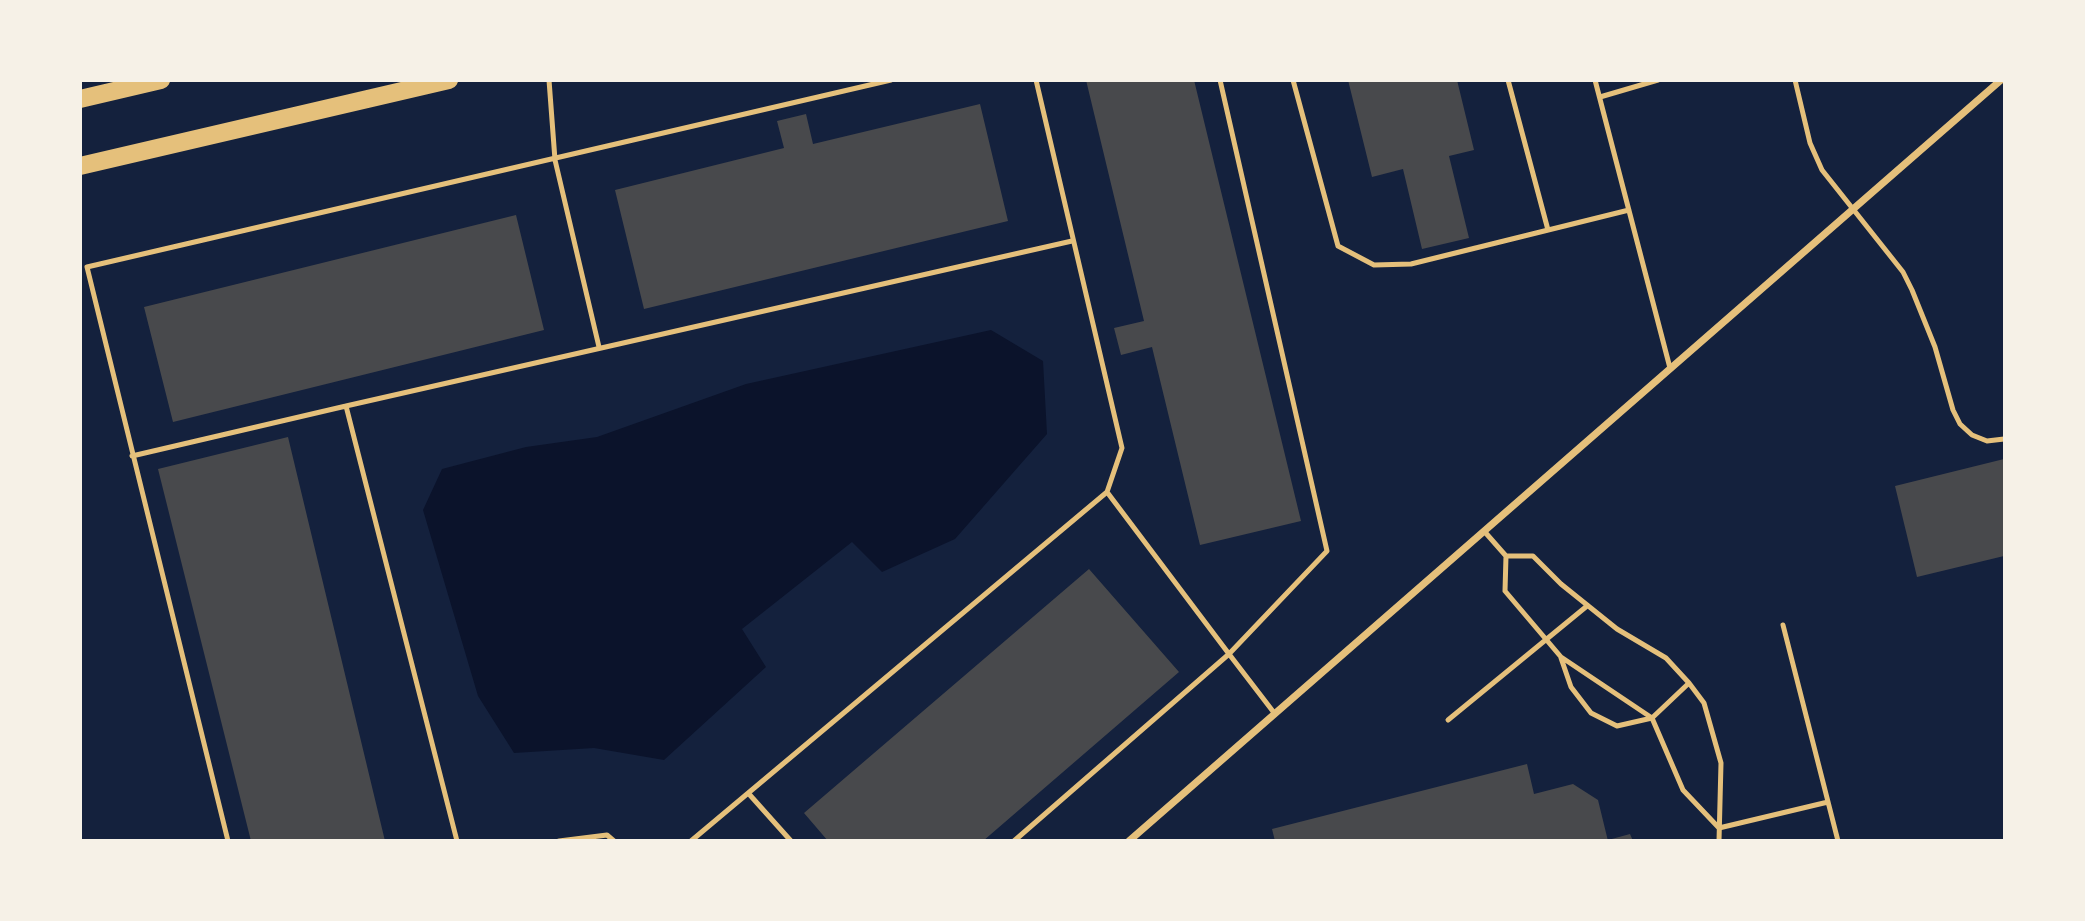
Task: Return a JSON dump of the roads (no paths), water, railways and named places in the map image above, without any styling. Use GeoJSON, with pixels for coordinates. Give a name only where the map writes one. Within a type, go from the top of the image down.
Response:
{"type":"FeatureCollection","features":[{"type":"Feature","properties":{"kind":"main road"},"geometry":{"type":"LineString","coordinates":[[80,99],[161,80]]}},
{"type":"Feature","properties":{"kind":"main road"},"geometry":{"type":"LineString","coordinates":[[80,166],[449,80]]}},
{"type":"Feature","properties":{"kind":"street"},"geometry":{"type":"LineString","coordinates":[[1129,841],[2001,80]]}},
{"type":"Feature","properties":{"kind":"lane"},"geometry":{"type":"LineString","coordinates":[[549,80],[555,160],[599,347]]}},
{"type":"Feature","properties":{"kind":"lane"},"geometry":{"type":"LineString","coordinates":[[228,841],[87,267],[891,80]]}},
{"type":"Feature","properties":{"kind":"lane"},"geometry":{"type":"LineString","coordinates":[[691,841],[1107,492],[1122,447],[1036,80]]}},
{"type":"Feature","properties":{"kind":"lane"},"geometry":{"type":"LineString","coordinates":[[1014,841],[1229,654],[1327,551],[1220,80]]}},
{"type":"Feature","properties":{"kind":"lane"},"geometry":{"type":"LineString","coordinates":[[1293,80],[1338,246],[1374,265],[1411,264],[1629,210]]}},
{"type":"Feature","properties":{"kind":"lane"},"geometry":{"type":"LineString","coordinates":[[1508,80],[1548,230]]}},
{"type":"Feature","properties":{"kind":"lane"},"geometry":{"type":"LineString","coordinates":[[1595,80],[1670,368]]}},
{"type":"Feature","properties":{"kind":"lane"},"geometry":{"type":"LineString","coordinates":[[1600,97],[1658,80]]}},
{"type":"Feature","properties":{"kind":"lane"},"geometry":{"type":"LineString","coordinates":[[1795,80],[1810,143],[1822,170],[1903,272],[1912,290],[1960,424],[1972,435],[1987,441],[2004,439]]}},
{"type":"Feature","properties":{"kind":"lane"},"geometry":{"type":"LineString","coordinates":[[132,456],[599,347],[1072,241]]}},
{"type":"Feature","properties":{"kind":"lane"},"geometry":{"type":"LineString","coordinates":[[346,405],[457,841]]}},
{"type":"Feature","properties":{"kind":"lane"},"geometry":{"type":"LineString","coordinates":[[1107,492],[1275,714]]}},
{"type":"Feature","properties":{"kind":"lane"},"geometry":{"type":"LineString","coordinates":[[1484,531],[1506,556],[1505,591],[1561,657],[1652,718],[1683,790],[1719,828]]}},
{"type":"Feature","properties":{"kind":"lane"},"geometry":{"type":"LineString","coordinates":[[1506,556],[1533,556],[1587,606],[1617,629],[1666,658],[1704,703],[1721,764],[1719,841]]}},
{"type":"Feature","properties":{"kind":"lane"},"geometry":{"type":"LineString","coordinates":[[1448,720],[1548,641],[1587,606]]}},
{"type":"Feature","properties":{"kind":"lane"},"geometry":{"type":"LineString","coordinates":[[1783,625],[1838,841]]}},
{"type":"Feature","properties":{"kind":"lane"},"geometry":{"type":"LineString","coordinates":[[1561,657],[1572,687],[1591,713],[1617,726],[1652,718],[1689,683]]}},
{"type":"Feature","properties":{"kind":"lane"},"geometry":{"type":"LineString","coordinates":[[749,793],[791,841]]}},
{"type":"Feature","properties":{"kind":"lane"},"geometry":{"type":"LineString","coordinates":[[1719,828],[1828,802]]}},
{"type":"Feature","properties":{"kind":"lane"},"geometry":{"type":"LineString","coordinates":[[559,841],[607,835],[614,841]]}},
{"type":"Feature","properties":{"kind":"water"},"geometry":{"type":"Polygon","coordinates":[[[991,330],[1043,361],[1047,434],[955,539],[882,572],[852,542],[742,629],[766,667],[664,760],[594,748],[514,753],[478,696],[423,510],[442,469],[526,447],[597,437],[746,384],[991,330]]]}}]}
